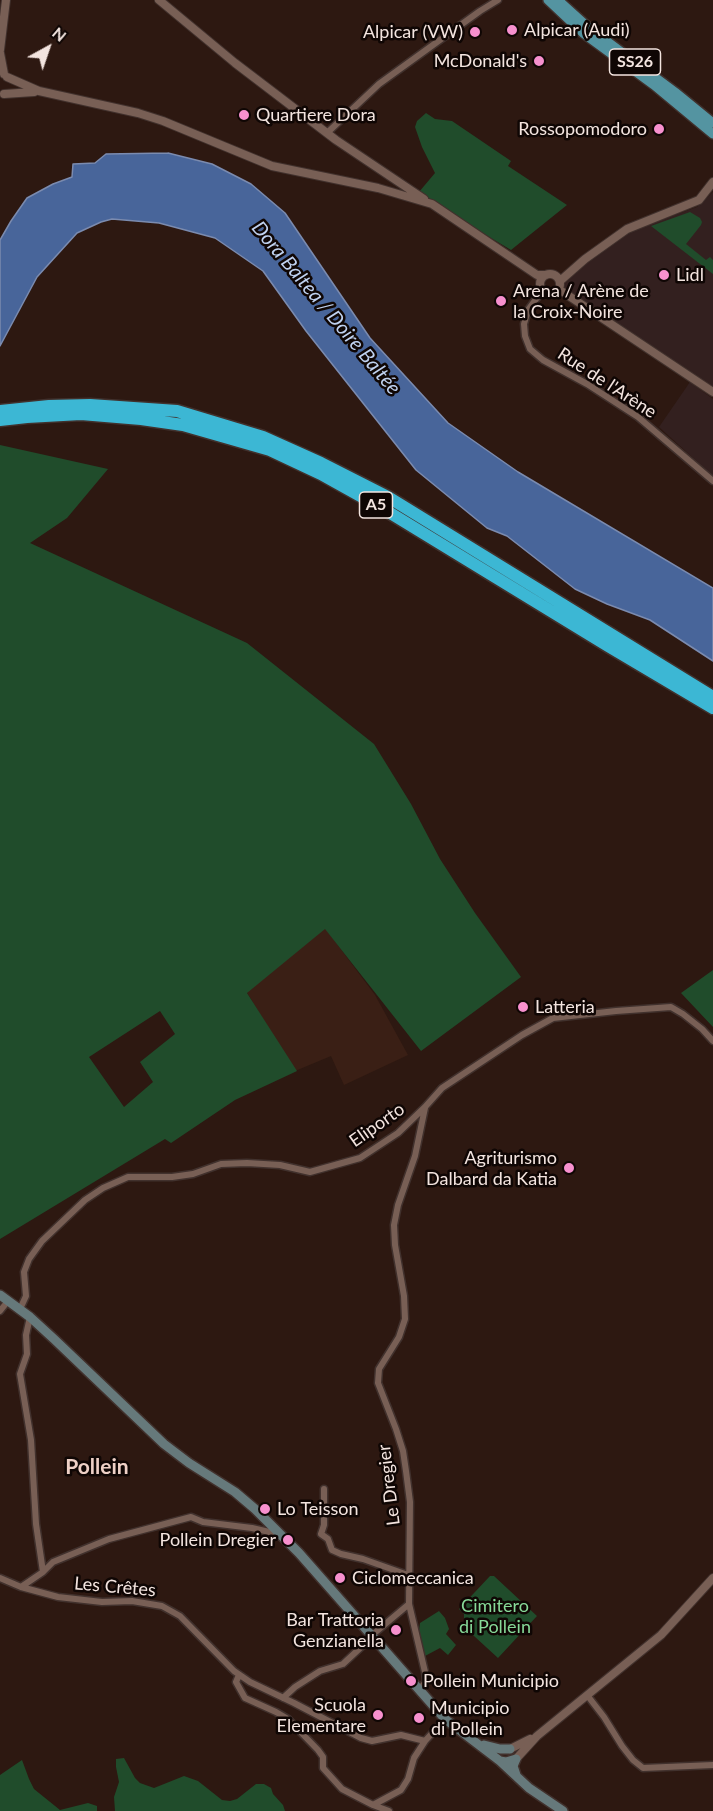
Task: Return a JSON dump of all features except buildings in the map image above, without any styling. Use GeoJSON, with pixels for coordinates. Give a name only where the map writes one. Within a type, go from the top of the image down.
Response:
{"type":"FeatureCollection","features":[{"type":"Feature","properties":{"kind":"highway","name":"A5"},"geometry":{"type":"LineString","coordinates":[[5,410],[90,405],[177,411],[263,437],[321,463],[388,498],[713,697]]}},
{"type":"Feature","properties":{"kind":"highway","name":"A5"},"geometry":{"type":"LineString","coordinates":[[0,420],[81,414],[141,419],[183,425],[270,450],[321,474],[381,508],[713,708]]}},
{"type":"Feature","properties":{"kind":"main road"},"geometry":{"type":"LineString","coordinates":[[548,0],[595,42],[713,134]]}},
{"type":"Feature","properties":{"kind":"main road","name":"SS26"},"geometry":{"type":"LineString","coordinates":[[558,0],[588,27],[713,123]]}},
{"type":"Feature","properties":{"kind":"main road"},"geometry":{"type":"LineString","coordinates":[[4,1298],[30,1317],[164,1444],[235,1492],[283,1535],[445,1719],[513,1766],[517,1777],[529,1788],[563,1811]]}},
{"type":"Feature","properties":{"kind":"main road"},"geometry":{"type":"LineString","coordinates":[[476,1742],[488,1747],[510,1749],[505,1758],[508,1763]]}},
{"type":"Feature","properties":{"kind":"street"},"geometry":{"type":"LineString","coordinates":[[2,95],[9,88],[3,75],[0,52],[6,0]]}},
{"type":"Feature","properties":{"kind":"street"},"geometry":{"type":"LineString","coordinates":[[159,0],[235,63],[327,133],[388,176],[541,275],[550,274],[713,392]]}},
{"type":"Feature","properties":{"kind":"street"},"geometry":{"type":"LineString","coordinates":[[327,133],[378,84],[498,0]]}},
{"type":"Feature","properties":{"kind":"street"},"geometry":{"type":"LineString","coordinates":[[3,75],[39,91],[138,113],[163,121],[272,166],[378,188],[432,204]]}},
{"type":"Feature","properties":{"kind":"street"},"geometry":{"type":"LineString","coordinates":[[2,95],[39,91]]}},
{"type":"Feature","properties":{"kind":"street"},"geometry":{"type":"LineString","coordinates":[[541,275],[540,285],[547,294],[627,229],[699,200],[713,182]]}},
{"type":"Feature","properties":{"kind":"street","name":"Rue de l'Arène"},"geometry":{"type":"LineString","coordinates":[[547,294],[528,310],[524,324],[525,336],[530,349],[543,360],[593,387],[638,417],[713,481]]}},
{"type":"Feature","properties":{"kind":"street","name":"Eliporto"},"geometry":{"type":"LineString","coordinates":[[20,1309],[26,1296],[24,1272],[29,1259],[42,1241],[85,1200],[128,1177],[172,1177],[193,1174],[221,1164],[247,1162],[280,1165],[310,1172],[360,1158],[398,1134],[442,1088],[522,1035],[553,1018],[671,1007],[690,1019],[713,1041]]}},
{"type":"Feature","properties":{"kind":"street","name":"Le Dregier"},"geometry":{"type":"LineString","coordinates":[[421,1692],[426,1682],[425,1672],[409,1604],[410,1502],[405,1461],[396,1429],[378,1383],[379,1369],[399,1337],[405,1319],[402,1283],[394,1245],[394,1225],[398,1205],[415,1156],[425,1107]]}},
{"type":"Feature","properties":{"kind":"street"},"geometry":{"type":"LineString","coordinates":[[0,1311],[4,1298]]}},
{"type":"Feature","properties":{"kind":"street"},"geometry":{"type":"LineString","coordinates":[[30,1317],[26,1335],[27,1354],[20,1374],[31,1440],[36,1524],[43,1572]]}},
{"type":"Feature","properties":{"kind":"street"},"geometry":{"type":"LineString","coordinates":[[324,1489],[324,1525],[321,1534],[328,1539],[332,1550],[408,1575]]}},
{"type":"Feature","properties":{"kind":"street"},"geometry":{"type":"LineString","coordinates":[[21,1587],[43,1572],[52,1562],[109,1539],[190,1516],[203,1522],[252,1528],[283,1535]]}},
{"type":"Feature","properties":{"kind":"street","name":"Les Crêtes"},"geometry":{"type":"LineString","coordinates":[[0,1578],[21,1587],[58,1597],[102,1602],[132,1601],[162,1606],[180,1616],[234,1671],[250,1682],[361,1738],[372,1741],[401,1735],[425,1742]]}},
{"type":"Feature","properties":{"kind":"street"},"geometry":{"type":"LineString","coordinates":[[508,1763],[537,1736],[661,1635],[713,1578]]}},
{"type":"Feature","properties":{"kind":"street"},"geometry":{"type":"LineString","coordinates":[[283,1698],[295,1687],[320,1671],[344,1664],[409,1604]]}},
{"type":"Feature","properties":{"kind":"street","name":"Les Crêtes"},"geometry":{"type":"LineString","coordinates":[[239,1675],[236,1682],[245,1698],[288,1719],[318,1750],[323,1757],[323,1768],[342,1789],[373,1805]]}},
{"type":"Feature","properties":{"kind":"street"},"geometry":{"type":"LineString","coordinates":[[587,1695],[622,1746],[633,1760],[643,1767],[713,1765]]}},
{"type":"Feature","properties":{"kind":"street"},"geometry":{"type":"LineString","coordinates":[[373,1805],[394,1795],[405,1785],[411,1765],[425,1742],[445,1719]]}},
{"type":"Feature","properties":{"kind":"street"},"geometry":{"type":"LineString","coordinates":[[510,1749],[537,1736]]}},
{"type":"Feature","properties":{"kind":"street"},"geometry":{"type":"LineString","coordinates":[[405,1785],[413,1789]]}},
{"type":"Feature","properties":{"kind":"street"},"geometry":{"type":"LineString","coordinates":[[373,1805],[389,1811]]}},
{"type":"Feature","properties":{"kind":"shaded area"},"geometry":{"type":"Polygon","coordinates":[[[713,192],[713,388],[562,286],[590,260],[628,232],[697,207],[713,192]]]}},
{"type":"Feature","properties":{"kind":"shaded area"},"geometry":{"type":"Polygon","coordinates":[[[690,382],[713,399],[713,476],[659,427],[690,382]]]}},
{"type":"Feature","properties":{"kind":"shaded area"},"geometry":{"type":"Polygon","coordinates":[[[325,928],[375,995],[408,1055],[344,1085],[331,1056],[295,1071],[246,991],[325,928]]]}},
{"type":"Feature","properties":{"kind":"green space"},"geometry":{"type":"Polygon","coordinates":[[[426,113],[435,119],[452,121],[511,161],[508,166],[567,205],[511,250],[466,223],[419,192],[435,173],[415,127],[417,121],[426,113]]]}},
{"type":"Feature","properties":{"kind":"green space"},"geometry":{"type":"Polygon","coordinates":[[[690,212],[702,222],[686,244],[706,260],[710,257],[713,260],[713,274],[651,226],[690,212]]]}},
{"type":"Feature","properties":{"kind":"green space"},"geometry":{"type":"Polygon","coordinates":[[[0,445],[108,469],[67,518],[30,543],[247,643],[374,744],[411,804],[440,859],[521,977],[421,1051],[325,929],[247,993],[297,1071],[235,1100],[171,1143],[165,1139],[0,1239],[0,445]],[[160,1011],[89,1057],[124,1107],[153,1082],[140,1062],[175,1034],[160,1011]]]}},
{"type":"Feature","properties":{"kind":"green space"},"geometry":{"type":"Polygon","coordinates":[[[713,970],[713,1027],[681,993],[713,970]]]}},
{"type":"Feature","properties":{"kind":"green space","name":"Cimitero di Pollein"},"geometry":{"type":"Polygon","coordinates":[[[490,1576],[494,1576],[537,1616],[498,1658],[462,1625],[464,1614],[459,1609],[490,1576]]]}},
{"type":"Feature","properties":{"kind":"green space"},"geometry":{"type":"Polygon","coordinates":[[[439,1611],[445,1618],[449,1629],[446,1634],[456,1645],[448,1655],[440,1648],[425,1656],[419,1631],[420,1623],[439,1611]]]}},
{"type":"Feature","properties":{"kind":"green space"},"geometry":{"type":"Polygon","coordinates":[[[124,1758],[140,1783],[154,1788],[184,1776],[198,1781],[222,1800],[230,1801],[237,1799],[256,1784],[264,1784],[271,1788],[285,1811],[115,1811],[114,1797],[119,1782],[116,1759],[124,1758]]]}},
{"type":"Feature","properties":{"kind":"green space"},"geometry":{"type":"Polygon","coordinates":[[[22,1760],[34,1789],[60,1810],[88,1803],[97,1806],[97,1811],[0,1811],[0,1775],[22,1760]]]}},
{"type":"Feature","properties":{"kind":"water","name":"Dora Baltea / Doire Baltée"},"geometry":{"type":"Polygon","coordinates":[[[168,153],[212,164],[251,184],[285,213],[370,338],[448,423],[518,472],[713,588],[713,661],[650,620],[575,589],[507,536],[487,528],[416,470],[306,331],[263,271],[215,238],[159,223],[112,219],[77,233],[37,277],[0,346],[0,240],[27,198],[72,177],[73,164],[95,163],[106,154],[168,153]]]}},
{"type":"Feature","properties":{"kind":"place","name":"Alpicar (Audi)"},"geometry":{"type":"Point","coordinates":[512,30]}},
{"type":"Feature","properties":{"kind":"place","name":"Alpicar (VW)"},"geometry":{"type":"Point","coordinates":[475,32]}},
{"type":"Feature","properties":{"kind":"place","name":"McDonald's"},"geometry":{"type":"Point","coordinates":[539,61]}},
{"type":"Feature","properties":{"kind":"place","name":"Quartiere Dora"},"geometry":{"type":"Point","coordinates":[244,115]}},
{"type":"Feature","properties":{"kind":"place","name":"Rossopomodoro"},"geometry":{"type":"Point","coordinates":[659,129]}},
{"type":"Feature","properties":{"kind":"place","name":"Lidl"},"geometry":{"type":"Point","coordinates":[664,275]}},
{"type":"Feature","properties":{"kind":"place","name":"Arena / Arène de la Croix-Noire"},"geometry":{"type":"Point","coordinates":[501,301]}},
{"type":"Feature","properties":{"kind":"place","name":"Latteria"},"geometry":{"type":"Point","coordinates":[523,1007]}},
{"type":"Feature","properties":{"kind":"place","name":"Agriturismo Dalbard da Katia"},"geometry":{"type":"Point","coordinates":[569,1168]}},
{"type":"Feature","properties":{"kind":"place","name":"Lo Teisson"},"geometry":{"type":"Point","coordinates":[265,1509]}},
{"type":"Feature","properties":{"kind":"place","name":"Pollein Dregier"},"geometry":{"type":"Point","coordinates":[288,1540]}},
{"type":"Feature","properties":{"kind":"place","name":"Ciclomeccanica"},"geometry":{"type":"Point","coordinates":[340,1578]}},
{"type":"Feature","properties":{"kind":"place","name":"Bar Trattoria Genzianella"},"geometry":{"type":"Point","coordinates":[396,1630]}},
{"type":"Feature","properties":{"kind":"place","name":"Pollein Municipio"},"geometry":{"type":"Point","coordinates":[411,1681]}},
{"type":"Feature","properties":{"kind":"place","name":"Scuola Elementare"},"geometry":{"type":"Point","coordinates":[378,1715]}},
{"type":"Feature","properties":{"kind":"place","name":"Municipio di Pollein"},"geometry":{"type":"Point","coordinates":[419,1718]}},
{"type":"Feature","properties":{"kind":"district","name":"Pollein"},"geometry":{"type":"Point","coordinates":[97,1467]}}]}
